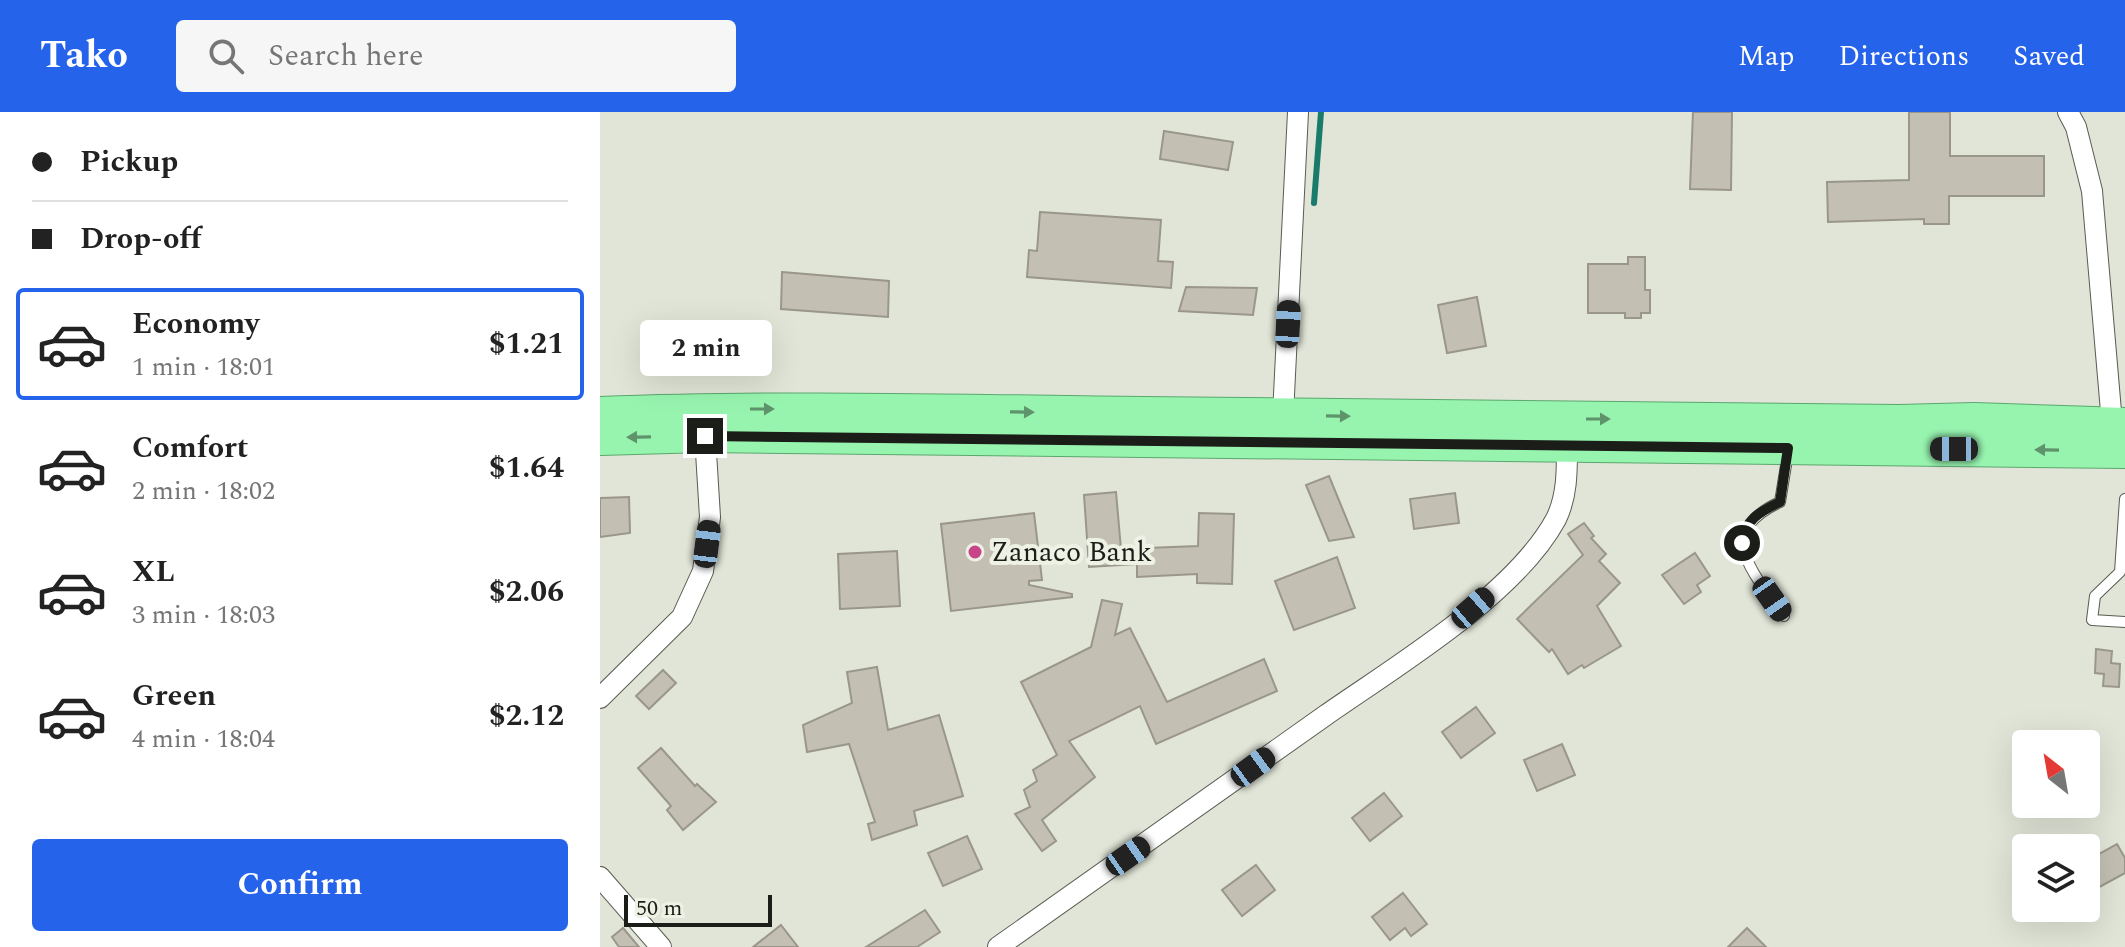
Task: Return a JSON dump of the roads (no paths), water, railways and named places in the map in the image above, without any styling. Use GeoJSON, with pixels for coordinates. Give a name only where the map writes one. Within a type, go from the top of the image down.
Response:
{"type":"FeatureCollection","features":[{"type":"Feature","properties":{"kind":"highway"},"geometry":{"type":"LineString","coordinates":[[600,413],[700,409],[1283,415],[1790,434],[2121,433]]}},
{"type":"Feature","properties":{"kind":"highway"},"geometry":{"type":"LineString","coordinates":[[600,439],[705,436],[1567,448],[1790,434]]}},
{"type":"Feature","properties":{"kind":"street"},"geometry":{"type":"LineString","coordinates":[[1283,415],[1298,112]]}},
{"type":"Feature","properties":{"kind":"street"},"geometry":{"type":"LineString","coordinates":[[2068,112],[2076,127],[2092,191],[2121,433]]}},
{"type":"Feature","properties":{"kind":"street"},"geometry":{"type":"LineString","coordinates":[[600,698],[682,617],[703,571],[710,517],[705,436]]}},
{"type":"Feature","properties":{"kind":"street"},"geometry":{"type":"LineString","coordinates":[[998,947],[1427,647],[1496,588],[1528,557],[1556,518],[1567,482],[1567,448]]}},
{"type":"Feature","properties":{"kind":"street"},"geometry":{"type":"LineString","coordinates":[[600,877],[661,947]]}},
{"type":"Feature","properties":{"kind":"lane"},"geometry":{"type":"LineString","coordinates":[[1784,616],[1760,582],[1742,543],[1744,530],[1752,518],[1780,502],[1790,434]]}},
{"type":"Feature","properties":{"kind":"lane"},"geometry":{"type":"LineString","coordinates":[[2125,499],[2122,575],[2095,596],[2092,620],[2125,622]]}},
{"type":"Feature","properties":{"kind":"waterway"},"geometry":{"type":"LineString","coordinates":[[1314,203],[1321,112]]}},
{"type":"Feature","properties":{"kind":"place","name":"Zanaco Bank"},"geometry":{"type":"Point","coordinates":[975,552]}}]}
